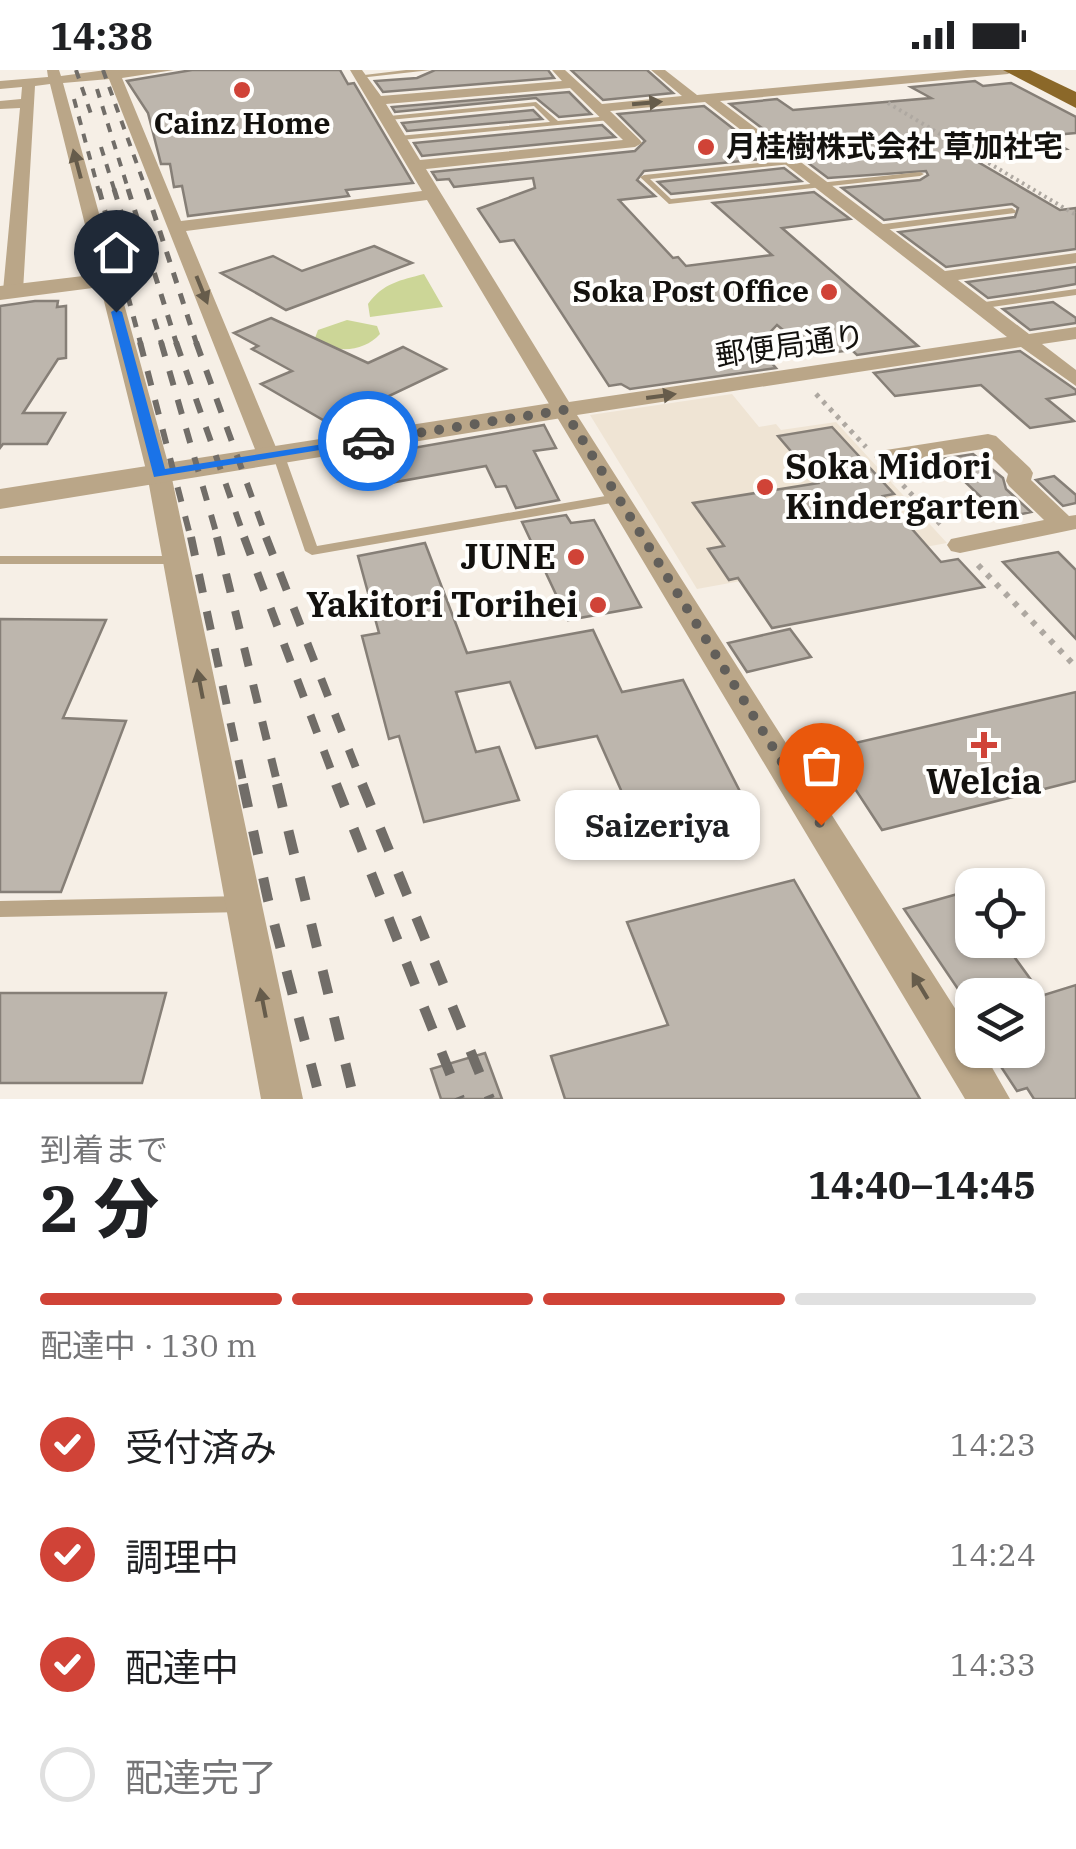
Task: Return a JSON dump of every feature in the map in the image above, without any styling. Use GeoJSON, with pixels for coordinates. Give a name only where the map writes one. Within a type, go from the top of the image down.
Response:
{"type":"FeatureCollection","features":[{"type":"Feature","properties":{"kind":"main road"},"geometry":{"type":"LineString","coordinates":[[1011,70],[1076,101]]}},
{"type":"Feature","properties":{"kind":"street"},"geometry":{"type":"LineString","coordinates":[[0,86],[45,78],[168,70]]}},
{"type":"Feature","properties":{"kind":"street"},"geometry":{"type":"LineString","coordinates":[[417,165],[636,142],[558,70]]}},
{"type":"Feature","properties":{"kind":"street"},"geometry":{"type":"LineString","coordinates":[[657,70],[788,162],[1076,380]]}},
{"type":"Feature","properties":{"kind":"street"},"geometry":{"type":"LineString","coordinates":[[605,113],[701,98],[1011,70]]}},
{"type":"Feature","properties":{"kind":"street"},"geometry":{"type":"LineString","coordinates":[[114,73],[275,459]]}},
{"type":"Feature","properties":{"kind":"street"},"geometry":{"type":"LineString","coordinates":[[358,73],[402,138],[616,498],[990,1099]]}},
{"type":"Feature","properties":{"kind":"street"},"geometry":{"type":"LineString","coordinates":[[45,78],[30,103],[21,132],[19,206],[8,240],[7,292],[108,280]]}},
{"type":"Feature","properties":{"kind":"street"},"geometry":{"type":"LineString","coordinates":[[45,78],[108,280],[159,474],[282,1099]]}},
{"type":"Feature","properties":{"kind":"street"},"geometry":{"type":"LineString","coordinates":[[375,101],[572,84]]}},
{"type":"Feature","properties":{"kind":"street"},"geometry":{"type":"LineString","coordinates":[[0,105],[30,103]]}},
{"type":"Feature","properties":{"kind":"street"},"geometry":{"type":"LineString","coordinates":[[0,170],[22,168]]}},
{"type":"Feature","properties":{"kind":"street"},"geometry":{"type":"LineString","coordinates":[[176,227],[433,194]]}},
{"type":"Feature","properties":{"kind":"street"},"geometry":{"type":"LineString","coordinates":[[0,208],[19,206]]}},
{"type":"Feature","properties":{"kind":"street"},"geometry":{"type":"LineString","coordinates":[[942,277],[1076,258]]}},
{"type":"Feature","properties":{"kind":"street","name":"郵便局通り"},"geometry":{"type":"LineString","coordinates":[[564,410],[1076,334]]}},
{"type":"Feature","properties":{"kind":"street"},"geometry":{"type":"LineString","coordinates":[[0,499],[275,459],[564,410]]}},
{"type":"Feature","properties":{"kind":"street"},"geometry":{"type":"LineString","coordinates":[[880,457],[988,441],[1020,473],[1018,481],[1070,523]]}},
{"type":"Feature","properties":{"kind":"street"},"geometry":{"type":"LineString","coordinates":[[960,545],[1070,523]]}},
{"type":"Feature","properties":{"kind":"lane"},"geometry":{"type":"LineString","coordinates":[[358,73],[428,70]]}},
{"type":"Feature","properties":{"kind":"lane"},"geometry":{"type":"LineString","coordinates":[[389,118],[536,104],[556,123]]}},
{"type":"Feature","properties":{"kind":"lane"},"geometry":{"type":"LineString","coordinates":[[402,138],[556,123],[605,113]]}},
{"type":"Feature","properties":{"kind":"lane"},"geometry":{"type":"LineString","coordinates":[[788,162],[644,177],[669,202],[920,174]]}},
{"type":"Feature","properties":{"kind":"lane"},"geometry":{"type":"LineString","coordinates":[[876,228],[1012,211]]}},
{"type":"Feature","properties":{"kind":"lane"},"geometry":{"type":"LineString","coordinates":[[978,306],[1076,292]]}},
{"type":"Feature","properties":{"kind":"lane"},"geometry":{"type":"LineString","coordinates":[[275,459],[312,551],[616,498]]}},
{"type":"Feature","properties":{"kind":"lane"},"geometry":{"type":"LineString","coordinates":[[0,560],[176,560]]}},
{"type":"Feature","properties":{"kind":"lane"},"geometry":{"type":"LineString","coordinates":[[0,910],[244,904]]}},
{"type":"Feature","properties":{"kind":"path"},"geometry":{"type":"LineString","coordinates":[[876,96],[1076,215]]}},
{"type":"Feature","properties":{"kind":"path"},"geometry":{"type":"LineString","coordinates":[[798,376],[880,457],[1076,667]]}},
{"type":"Feature","properties":{"kind":"shaded area","name":"Soka Midori Kindergarten"},"geometry":{"type":"Polygon","coordinates":[[[732,394],[759,427],[776,424],[781,430],[836,422],[947,543],[697,589],[590,415],[732,394]]]}},
{"type":"Feature","properties":{"kind":"green space"},"geometry":{"type":"Polygon","coordinates":[[[424,274],[443,307],[370,317],[368,304],[380,291],[424,274]]]}},
{"type":"Feature","properties":{"kind":"green space"},"geometry":{"type":"Polygon","coordinates":[[[347,320],[377,326],[380,334],[366,345],[348,349],[330,347],[315,338],[318,330],[347,320]]]}},
{"type":"Feature","properties":{"kind":"building"},"geometry":{"type":"Polygon","coordinates":[[[192,70],[340,70],[348,84],[354,83],[413,183],[346,190],[349,196],[188,216],[182,186],[174,187],[170,164],[161,164],[148,113],[127,81],[192,70]]]}},
{"type":"Feature","properties":{"kind":"building"},"geometry":{"type":"Polygon","coordinates":[[[435,70],[548,70],[554,78],[383,92],[375,81],[417,78],[435,70]]]}},
{"type":"Feature","properties":{"kind":"building"},"geometry":{"type":"Polygon","coordinates":[[[571,70],[647,70],[673,93],[603,100],[571,70]]]}},
{"type":"Feature","properties":{"kind":"building"},"geometry":{"type":"Polygon","coordinates":[[[975,81],[983,86],[1011,83],[1076,117],[1076,133],[1043,136],[1066,149],[973,159],[1060,210],[1076,208],[1076,249],[946,267],[899,232],[1015,217],[1018,208],[1012,204],[884,220],[842,188],[920,180],[928,175],[926,171],[828,178],[730,104],[777,99],[793,110],[931,98],[911,87],[975,81]]]}},
{"type":"Feature","properties":{"kind":"building"},"geometry":{"type":"Polygon","coordinates":[[[569,92],[591,114],[559,117],[536,98],[395,112],[392,107],[569,92]]]}},
{"type":"Feature","properties":{"kind":"building"},"geometry":{"type":"Polygon","coordinates":[[[704,106],[771,158],[644,171],[637,180],[655,196],[619,200],[673,258],[678,257],[686,266],[772,255],[713,203],[814,192],[850,219],[782,228],[918,346],[857,355],[852,350],[813,355],[777,325],[757,346],[776,368],[630,389],[621,384],[609,386],[514,240],[500,242],[478,209],[535,188],[533,178],[454,187],[449,179],[437,180],[432,172],[635,151],[645,141],[618,114],[704,106]]]}},
{"type":"Feature","properties":{"kind":"building"},"geometry":{"type":"Polygon","coordinates":[[[533,110],[542,119],[407,131],[402,123],[533,110]]]}},
{"type":"Feature","properties":{"kind":"building"},"geometry":{"type":"Polygon","coordinates":[[[602,125],[615,137],[422,156],[414,143],[602,125]]]}},
{"type":"Feature","properties":{"kind":"building"},"geometry":{"type":"Polygon","coordinates":[[[784,168],[801,181],[671,194],[658,182],[784,168]]]}},
{"type":"Feature","properties":{"kind":"building"},"geometry":{"type":"Polygon","coordinates":[[[374,246],[412,263],[286,310],[221,273],[273,256],[302,271],[374,246]]]}},
{"type":"Feature","properties":{"kind":"building"},"geometry":{"type":"Polygon","coordinates":[[[1076,267],[1076,284],[988,298],[967,282],[1076,267]]]}},
{"type":"Feature","properties":{"kind":"building"},"geometry":{"type":"Polygon","coordinates":[[[58,301],[57,307],[66,306],[66,358],[58,359],[23,413],[65,413],[47,444],[3,444],[0,448],[0,306],[58,301]]]}},
{"type":"Feature","properties":{"kind":"building"},"geometry":{"type":"Polygon","coordinates":[[[1053,302],[1076,318],[1076,323],[1030,330],[1003,309],[1053,302]]]}},
{"type":"Feature","properties":{"kind":"building"},"geometry":{"type":"Polygon","coordinates":[[[271,318],[368,363],[403,347],[446,369],[330,424],[261,384],[292,371],[252,349],[258,346],[234,333],[271,318]]]}},
{"type":"Feature","properties":{"kind":"building"},"geometry":{"type":"Polygon","coordinates":[[[1020,351],[1076,390],[1076,394],[1047,399],[1074,421],[1030,428],[981,385],[895,396],[874,373],[1020,351]]]}},
{"type":"Feature","properties":{"kind":"building"},"geometry":{"type":"Polygon","coordinates":[[[544,425],[556,448],[534,451],[559,500],[516,508],[506,486],[496,487],[486,466],[373,486],[362,457],[544,425]]]}},
{"type":"Feature","properties":{"kind":"building"},"geometry":{"type":"Polygon","coordinates":[[[832,427],[894,494],[883,496],[941,562],[958,559],[984,587],[772,628],[738,578],[729,580],[708,549],[724,546],[693,503],[818,483],[778,436],[832,427]]]}},
{"type":"Feature","properties":{"kind":"building"},"geometry":{"type":"Polygon","coordinates":[[[973,454],[1003,478],[1006,489],[1031,512],[1003,518],[941,459],[973,454]]]}},
{"type":"Feature","properties":{"kind":"building"},"geometry":{"type":"Polygon","coordinates":[[[1054,476],[1076,495],[1076,503],[1063,506],[1036,480],[1054,476]]]}},
{"type":"Feature","properties":{"kind":"building"},"geometry":{"type":"Polygon","coordinates":[[[566,515],[571,523],[594,520],[641,607],[568,620],[522,522],[566,515]]]}},
{"type":"Feature","properties":{"kind":"building"},"geometry":{"type":"Polygon","coordinates":[[[425,543],[467,653],[593,630],[622,692],[683,680],[753,817],[644,842],[597,736],[536,748],[510,682],[456,692],[476,752],[499,747],[519,800],[424,822],[399,736],[389,739],[362,636],[379,633],[358,556],[425,543]]]}},
{"type":"Feature","properties":{"kind":"building"},"geometry":{"type":"Polygon","coordinates":[[[1058,552],[1076,570],[1076,639],[1003,562],[1058,552]]]}},
{"type":"Feature","properties":{"kind":"building"},"geometry":{"type":"Polygon","coordinates":[[[0,619],[106,620],[63,718],[126,721],[61,892],[0,892],[0,619]]]}},
{"type":"Feature","properties":{"kind":"building"},"geometry":{"type":"Polygon","coordinates":[[[790,629],[811,657],[747,672],[728,643],[790,629]]]}},
{"type":"Feature","properties":{"kind":"building"},"geometry":{"type":"Polygon","coordinates":[[[1076,692],[1076,781],[882,830],[829,749],[1076,692]]]}},
{"type":"Feature","properties":{"kind":"building"},"geometry":{"type":"Polygon","coordinates":[[[794,880],[920,1099],[565,1099],[551,1056],[668,1025],[627,922],[794,880]]]}},
{"type":"Feature","properties":{"kind":"building"},"geometry":{"type":"Polygon","coordinates":[[[955,895],[955,958],[1015,958],[1030,978],[955,978],[955,985],[904,909],[955,895]]]}},
{"type":"Feature","properties":{"kind":"building"},"geometry":{"type":"Polygon","coordinates":[[[1076,985],[1076,1099],[1034,1099],[1027,1088],[1017,1091],[1002,1068],[1045,1068],[1045,995],[1076,985]]]}},
{"type":"Feature","properties":{"kind":"building"},"geometry":{"type":"Polygon","coordinates":[[[0,993],[166,993],[142,1083],[0,1083],[0,993]]]}},
{"type":"Feature","properties":{"kind":"building"},"geometry":{"type":"Polygon","coordinates":[[[485,1053],[502,1099],[441,1099],[431,1069],[485,1053]]]}},
{"type":"Feature","properties":{"kind":"railway"},"geometry":{"type":"LineString","coordinates":[[76,70],[91,114]]}},
{"type":"Feature","properties":{"kind":"railway"},"geometry":{"type":"LineString","coordinates":[[103,70],[147,191]]}},
{"type":"Feature","properties":{"kind":"railway"},"geometry":{"type":"LineString","coordinates":[[97,89],[129,192]]}},
{"type":"Feature","properties":{"kind":"railway"},"geometry":{"type":"LineString","coordinates":[[74,99],[99,192]]}},
{"type":"Feature","properties":{"kind":"railway"},"geometry":{"type":"LineString","coordinates":[[101,147],[115,192]]}},
{"type":"Feature","properties":{"kind":"railway"},"geometry":{"type":"LineString","coordinates":[[99,189],[141,345]]}},
{"type":"Feature","properties":{"kind":"railway"},"geometry":{"type":"LineString","coordinates":[[114,189],[141,276]]}},
{"type":"Feature","properties":{"kind":"railway"},"geometry":{"type":"LineString","coordinates":[[128,189],[177,344]]}},
{"type":"Feature","properties":{"kind":"railway"},"geometry":{"type":"LineString","coordinates":[[147,191],[196,343]]}},
{"type":"Feature","properties":{"kind":"railway"},"geometry":{"type":"LineString","coordinates":[[154,319],[162,345]]}},
{"type":"Feature","properties":{"kind":"railway"},"geometry":{"type":"LineString","coordinates":[[140,342],[191,539]]}},
{"type":"Feature","properties":{"kind":"railway"},"geometry":{"type":"LineString","coordinates":[[161,342],[218,539]]}},
{"type":"Feature","properties":{"kind":"railway"},"geometry":{"type":"LineString","coordinates":[[196,343],[267,539]]}},
{"type":"Feature","properties":{"kind":"railway"},"geometry":{"type":"LineString","coordinates":[[177,344],[245,539]]}},
{"type":"Feature","properties":{"kind":"railway"},"geometry":{"type":"LineString","coordinates":[[191,537],[244,786]]}},
{"type":"Feature","properties":{"kind":"railway"},"geometry":{"type":"LineString","coordinates":[[217,537],[278,786]]}},
{"type":"Feature","properties":{"kind":"railway"},"geometry":{"type":"LineString","coordinates":[[244,537],[337,786]]}},
{"type":"Feature","properties":{"kind":"railway"},"geometry":{"type":"LineString","coordinates":[[266,537],[363,786]]}},
{"type":"Feature","properties":{"kind":"railway"},"geometry":{"type":"LineString","coordinates":[[243,784],[268,900],[320,1099]]}},
{"type":"Feature","properties":{"kind":"railway"},"geometry":{"type":"LineString","coordinates":[[277,784],[354,1099]]}},
{"type":"Feature","properties":{"kind":"railway"},"geometry":{"type":"LineString","coordinates":[[336,784],[460,1099]]}},
{"type":"Feature","properties":{"kind":"railway"},"geometry":{"type":"LineString","coordinates":[[362,784],[490,1099]]}},
{"type":"Feature","properties":{"kind":"way so far"},"geometry":{"type":"LineString","coordinates":[[368,441],[564,410],[821,825]]}},
{"type":"Feature","properties":{"kind":"place","name":"Cainz Home"},"geometry":{"type":"Point","coordinates":[242,90]}},
{"type":"Feature","properties":{"kind":"place","name":"月桂樹株式会社 草加社宅"},"geometry":{"type":"Point","coordinates":[706,147]}},
{"type":"Feature","properties":{"kind":"place","name":"Soka Post Office"},"geometry":{"type":"Point","coordinates":[829,292]}},
{"type":"Feature","properties":{"kind":"place","name":"Soka Midori Kindergarten"},"geometry":{"type":"Point","coordinates":[765,487]}},
{"type":"Feature","properties":{"kind":"place","name":"JUNE"},"geometry":{"type":"Point","coordinates":[576,557]}},
{"type":"Feature","properties":{"kind":"place","name":"Yakitori Torihei"},"geometry":{"type":"Point","coordinates":[598,605]}},
{"type":"Feature","properties":{"kind":"place","name":"Welcia"},"geometry":{"type":"Point","coordinates":[984,745]}},
{"type":"Feature","properties":{"kind":"place","name":"Saizeriya"},"geometry":{"type":"Point","coordinates":[821,825]}},
{"type":"Feature","properties":{"kind":"route"},"geometry":{"type":"LineString","coordinates":[[116,312],[159,474],[368,441]]}}]}
